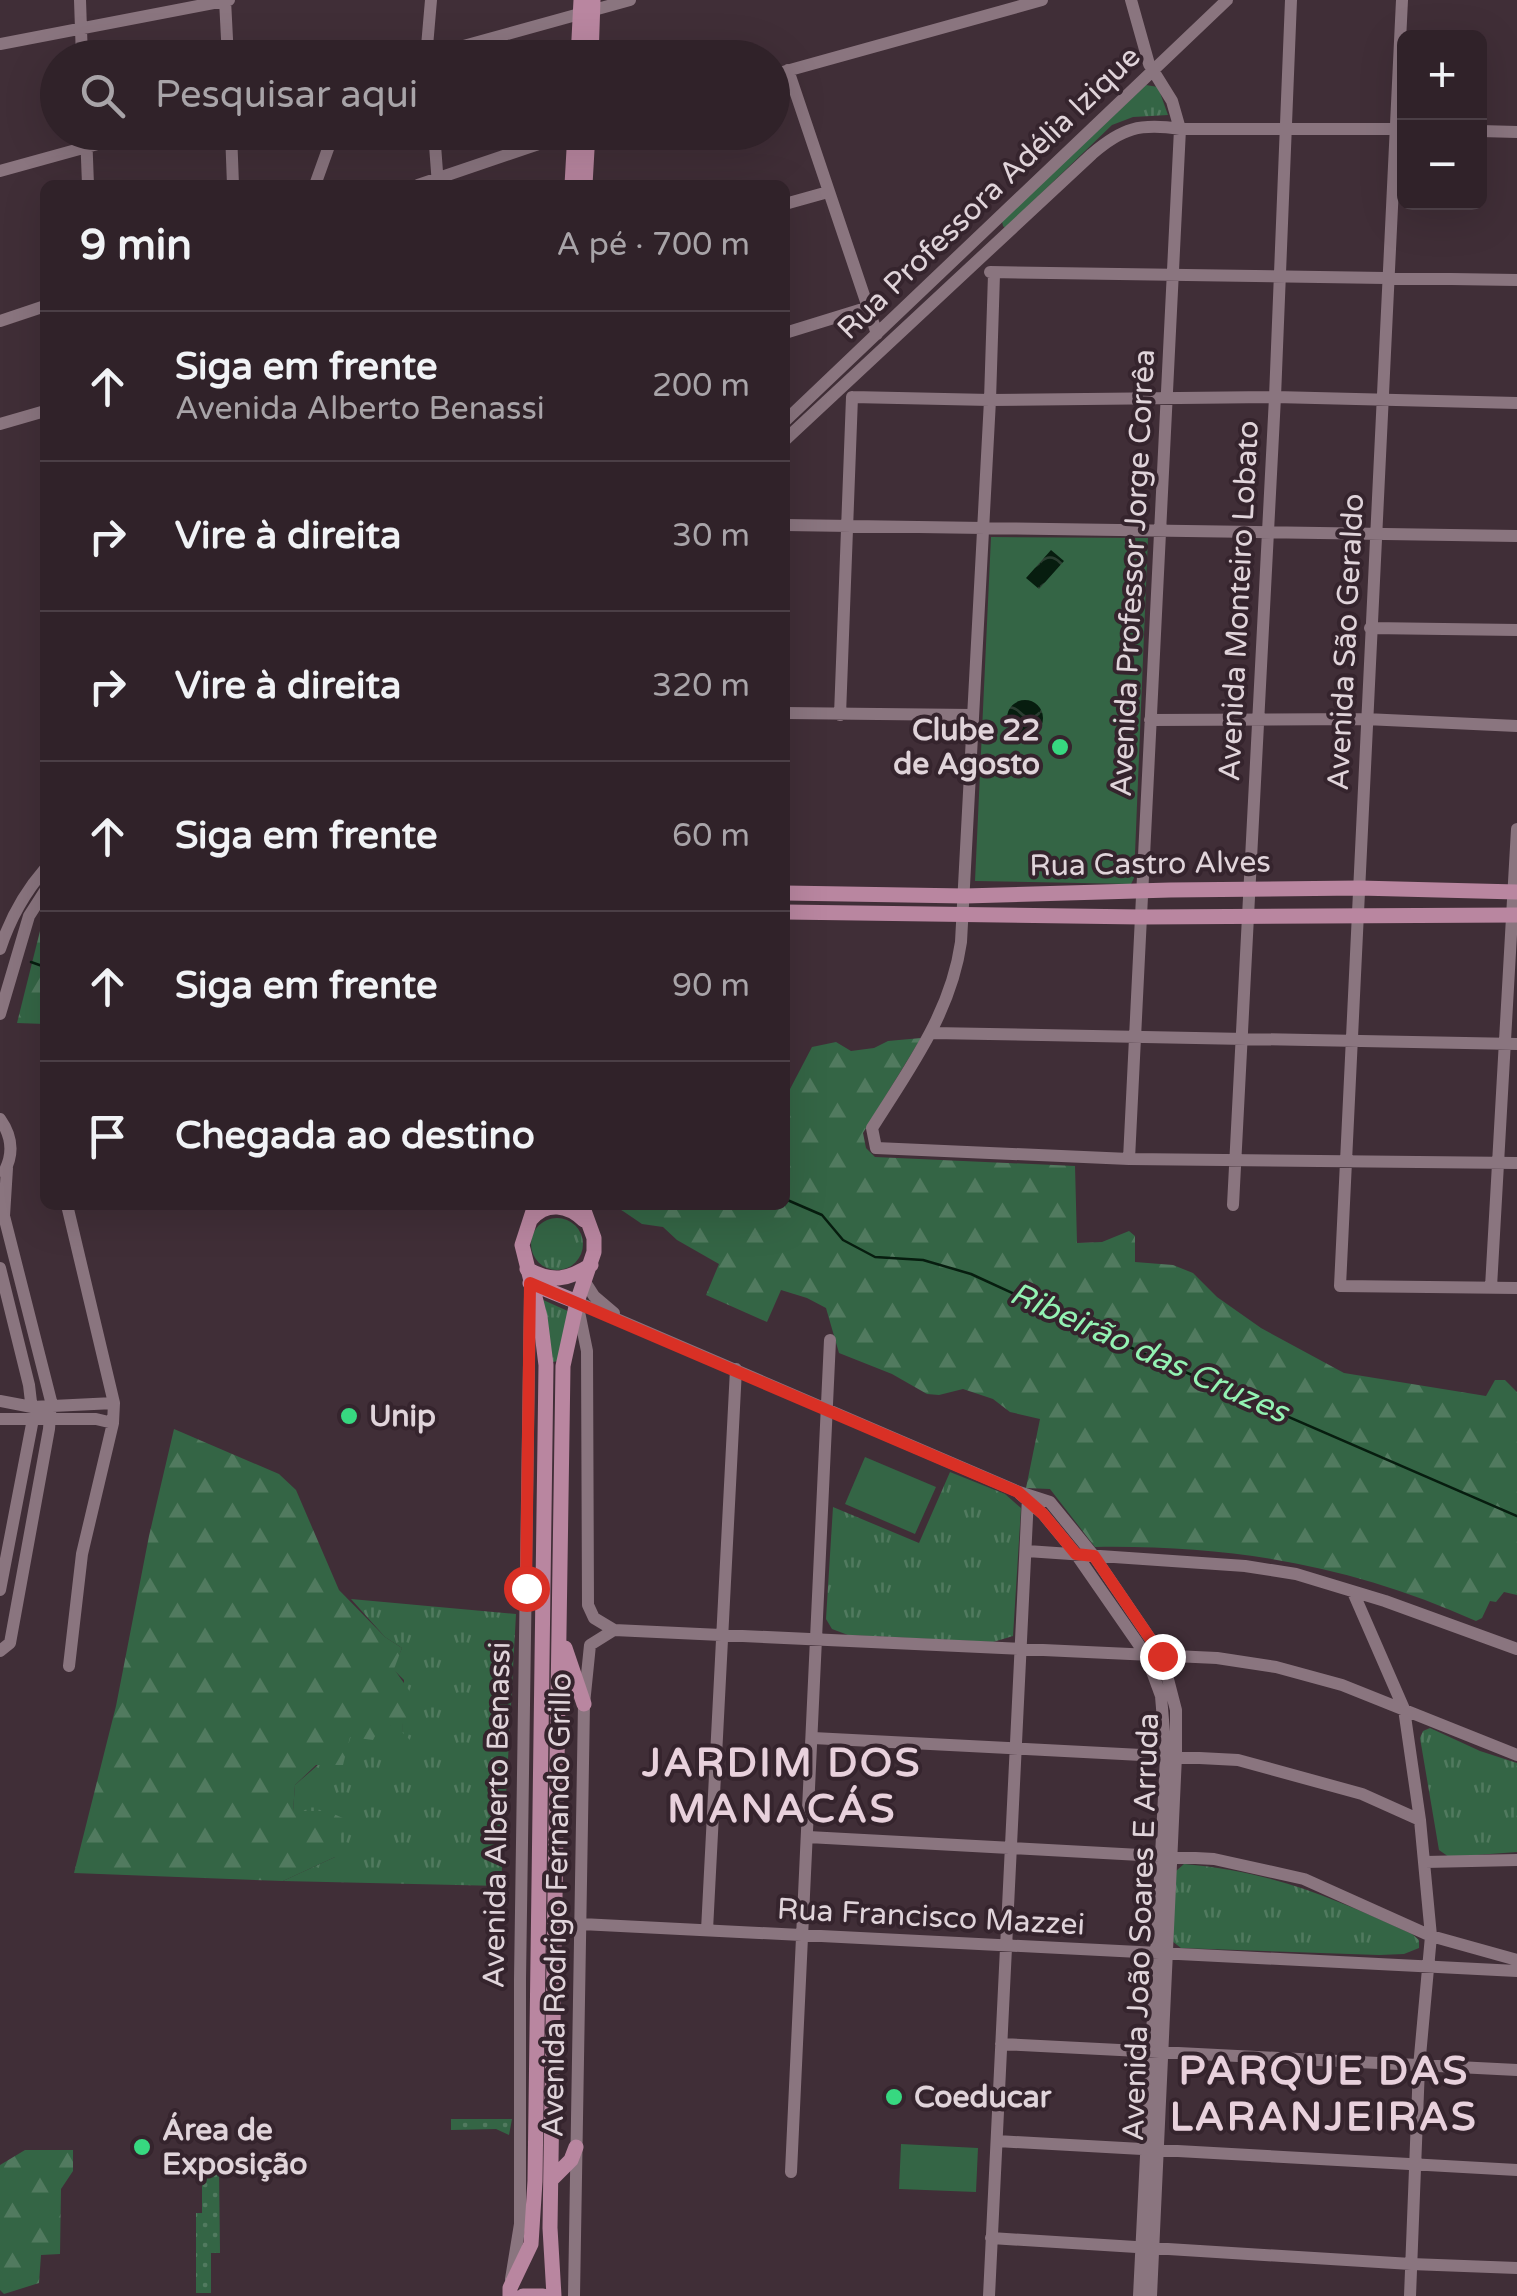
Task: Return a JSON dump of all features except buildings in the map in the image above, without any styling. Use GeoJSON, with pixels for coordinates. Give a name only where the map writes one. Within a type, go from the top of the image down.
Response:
{"type":"FeatureCollection","features":[{"type":"Feature","properties":{"kind":"main road"},"geometry":{"type":"LineString","coordinates":[[581,40],[587,6]]}},
{"type":"Feature","properties":{"kind":"main road"},"geometry":{"type":"LineString","coordinates":[[587,6],[590,40]]}},
{"type":"Feature","properties":{"kind":"main road"},"geometry":{"type":"LineString","coordinates":[[572,180],[573,150]]}},
{"type":"Feature","properties":{"kind":"main road"},"geometry":{"type":"LineString","coordinates":[[585,180],[587,150]]}},
{"type":"Feature","properties":{"kind":"main road","name":"Rua Castro Alves"},"geometry":{"type":"LineString","coordinates":[[790,893],[965,896],[1359,888],[1516,892]]}},
{"type":"Feature","properties":{"kind":"main road","name":"Rua Castro Alves"},"geometry":{"type":"LineString","coordinates":[[790,912],[1141,917],[1515,915]]}},
{"type":"Feature","properties":{"kind":"main road"},"geometry":{"type":"LineString","coordinates":[[574,1210],[590,1227]]}},
{"type":"Feature","properties":{"kind":"main road"},"geometry":{"type":"LineString","coordinates":[[554,2296],[550,2254],[563,1366],[577,1302],[591,1264],[594,1238],[584,1210]]}},
{"type":"Feature","properties":{"kind":"main road"},"geometry":{"type":"LineString","coordinates":[[533,1212],[522,1245],[540,1317],[546,1366],[535,2181],[531,2244],[514,2293],[543,2296]]}},
{"type":"Feature","properties":{"kind":"main road"},"geometry":{"type":"LineString","coordinates":[[528,1276],[562,1280],[591,1264]]}},
{"type":"Feature","properties":{"kind":"main road"},"geometry":{"type":"LineString","coordinates":[[528,1276],[577,1302]]}},
{"type":"Feature","properties":{"kind":"main road"},"geometry":{"type":"LineString","coordinates":[[561,1634],[584,1704]]}},
{"type":"Feature","properties":{"kind":"main road"},"geometry":{"type":"LineString","coordinates":[[551,2180],[571,2160],[576,2147]]}},
{"type":"Feature","properties":{"kind":"street"},"geometry":{"type":"LineString","coordinates":[[80,0],[81,40]]}},
{"type":"Feature","properties":{"kind":"street"},"geometry":{"type":"LineString","coordinates":[[0,44],[226,0],[227,40]]}},
{"type":"Feature","properties":{"kind":"street"},"geometry":{"type":"LineString","coordinates":[[426,40],[431,0]]}},
{"type":"Feature","properties":{"kind":"street"},"geometry":{"type":"LineString","coordinates":[[478,40],[587,6],[630,0]]}},
{"type":"Feature","properties":{"kind":"street"},"geometry":{"type":"LineString","coordinates":[[790,69],[1042,0]]}},
{"type":"Feature","properties":{"kind":"street","name":"Avenida Professor Jorge Corrêa"},"geometry":{"type":"LineString","coordinates":[[1129,1159],[1180,129],[1172,101],[1153,72],[1131,0]]}},
{"type":"Feature","properties":{"kind":"street","name":"Rua Professora Adélia Izique"},"geometry":{"type":"LineString","coordinates":[[790,418],[844,386],[877,334],[1227,0]]}},
{"type":"Feature","properties":{"kind":"street","name":"Avenida Monteiro Lobato"},"geometry":{"type":"LineString","coordinates":[[1233,1205],[1276,397],[1292,0]]}},
{"type":"Feature","properties":{"kind":"street","name":"Avenida São Geraldo"},"geometry":{"type":"LineString","coordinates":[[1399,120],[1402,0]]}},
{"type":"Feature","properties":{"kind":"street"},"geometry":{"type":"LineString","coordinates":[[790,76],[877,334]]}},
{"type":"Feature","properties":{"kind":"street","name":"Rua Professora Adélia Izique"},"geometry":{"type":"LineString","coordinates":[[790,435],[1111,138],[1153,125],[1180,129],[1397,129]]}},
{"type":"Feature","properties":{"kind":"street"},"geometry":{"type":"LineString","coordinates":[[1487,131],[1517,132]]}},
{"type":"Feature","properties":{"kind":"street"},"geometry":{"type":"LineString","coordinates":[[0,171],[79,150]]}},
{"type":"Feature","properties":{"kind":"street"},"geometry":{"type":"LineString","coordinates":[[86,150],[88,180]]}},
{"type":"Feature","properties":{"kind":"street"},"geometry":{"type":"LineString","coordinates":[[232,150],[233,180]]}},
{"type":"Feature","properties":{"kind":"street"},"geometry":{"type":"LineString","coordinates":[[316,180],[327,150]]}},
{"type":"Feature","properties":{"kind":"street"},"geometry":{"type":"LineString","coordinates":[[435,150],[438,180]]}},
{"type":"Feature","properties":{"kind":"street"},"geometry":{"type":"LineString","coordinates":[[441,180],[524,150]]}},
{"type":"Feature","properties":{"kind":"street","name":"Avenida São Geraldo"},"geometry":{"type":"LineString","coordinates":[[1397,154],[1387,278],[1385,400],[1365,720],[1340,1286],[1491,1287]]}},
{"type":"Feature","properties":{"kind":"street"},"geometry":{"type":"LineString","coordinates":[[790,203],[828,192]]}},
{"type":"Feature","properties":{"kind":"street"},"geometry":{"type":"LineString","coordinates":[[968,247],[994,274],[1517,280]]}},
{"type":"Feature","properties":{"kind":"street"},"geometry":{"type":"LineString","coordinates":[[994,274],[965,896],[957,969],[932,1033],[872,1128],[876,1148],[1129,1159],[1517,1162]]}},
{"type":"Feature","properties":{"kind":"street"},"geometry":{"type":"LineString","coordinates":[[0,321],[40,308]]}},
{"type":"Feature","properties":{"kind":"street"},"geometry":{"type":"LineString","coordinates":[[790,331],[866,308]]}},
{"type":"Feature","properties":{"kind":"street"},"geometry":{"type":"LineString","coordinates":[[840,715],[848,526],[844,386],[990,400],[1276,397],[1517,402]]}},
{"type":"Feature","properties":{"kind":"street"},"geometry":{"type":"LineString","coordinates":[[0,424],[40,412]]}},
{"type":"Feature","properties":{"kind":"street"},"geometry":{"type":"LineString","coordinates":[[790,525],[1517,536]]}},
{"type":"Feature","properties":{"kind":"street"},"geometry":{"type":"LineString","coordinates":[[1370,628],[1517,630]]}},
{"type":"Feature","properties":{"kind":"street"},"geometry":{"type":"LineString","coordinates":[[790,713],[972,715]]}},
{"type":"Feature","properties":{"kind":"street"},"geometry":{"type":"LineString","coordinates":[[1150,720],[1365,720],[1517,726]]}},
{"type":"Feature","properties":{"kind":"street"},"geometry":{"type":"LineString","coordinates":[[1517,829],[1510,1044],[1497,1162],[1491,1287],[1517,1288]]}},
{"type":"Feature","properties":{"kind":"street"},"geometry":{"type":"LineString","coordinates":[[0,950],[12,916],[40,875]]}},
{"type":"Feature","properties":{"kind":"street"},"geometry":{"type":"LineString","coordinates":[[0,1014],[28,916],[40,898]]}},
{"type":"Feature","properties":{"kind":"street"},"geometry":{"type":"LineString","coordinates":[[932,1033],[1510,1044]]}},
{"type":"Feature","properties":{"kind":"street"},"geometry":{"type":"LineString","coordinates":[[0,1119],[10,1140],[3,1173],[6,1227],[52,1415],[10,1643],[0,1651]]}},
{"type":"Feature","properties":{"kind":"street"},"geometry":{"type":"LineString","coordinates":[[68,1210],[114,1403],[82,1554],[68,1666]]}},
{"type":"Feature","properties":{"kind":"street"},"geometry":{"type":"LineString","coordinates":[[0,1268],[29,1385],[32,1413],[0,1590]]}},
{"type":"Feature","properties":{"kind":"street"},"geometry":{"type":"LineString","coordinates":[[585,1282],[594,1296],[632,1326]]}},
{"type":"Feature","properties":{"kind":"street"},"geometry":{"type":"LineString","coordinates":[[577,1302],[1025,1496],[1027,1551],[989,2296]]}},
{"type":"Feature","properties":{"kind":"street"},"geometry":{"type":"LineString","coordinates":[[577,1302],[588,1351],[588,1605],[594,1618],[614,1630],[1217,1658],[1276,1667],[1342,1686],[1517,1755]]}},
{"type":"Feature","properties":{"kind":"street"},"geometry":{"type":"LineString","coordinates":[[792,2172],[830,1340]]}},
{"type":"Feature","properties":{"kind":"street"},"geometry":{"type":"LineString","coordinates":[[707,1930],[736,1369]]}},
{"type":"Feature","properties":{"kind":"street"},"geometry":{"type":"LineString","coordinates":[[4,1405],[52,1415],[114,1403]]}},
{"type":"Feature","properties":{"kind":"street"},"geometry":{"type":"LineString","coordinates":[[0,1419],[32,1413]]}},
{"type":"Feature","properties":{"kind":"street"},"geometry":{"type":"LineString","coordinates":[[52,1415],[62,1426],[108,1423]]}},
{"type":"Feature","properties":{"kind":"street","name":"Avenida João Soares E Arruda"},"geometry":{"type":"LineString","coordinates":[[1025,1496],[1076,1554],[1146,1655],[1161,1696],[1171,1756]]}},
{"type":"Feature","properties":{"kind":"street","name":"Avenida João Soares E Arruda"},"geometry":{"type":"LineString","coordinates":[[1025,1496],[1050,1502],[1094,1556],[1162,1656],[1176,1710],[1147,2249],[1139,2296]]}},
{"type":"Feature","properties":{"kind":"street"},"geometry":{"type":"LineString","coordinates":[[1027,1551],[1245,1566],[1296,1574],[1517,1649]]}},
{"type":"Feature","properties":{"kind":"street"},"geometry":{"type":"LineString","coordinates":[[1354,1592],[1404,1708],[1431,1936],[1419,2067],[1410,2296]]}},
{"type":"Feature","properties":{"kind":"street","name":"Avenida Rodrigo Fernando Grillo"},"geometry":{"type":"LineString","coordinates":[[574,2296],[584,1704],[590,1645],[614,1630]]}},
{"type":"Feature","properties":{"kind":"street"},"geometry":{"type":"LineString","coordinates":[[813,1738],[1238,1760],[1362,1794],[1420,1820]]}},
{"type":"Feature","properties":{"kind":"street"},"geometry":{"type":"LineString","coordinates":[[808,1836],[1166,1854],[1261,1867],[1304,1878],[1431,1936],[1517,1960]]}},
{"type":"Feature","properties":{"kind":"street"},"geometry":{"type":"LineString","coordinates":[[1424,1862],[1517,1860]]}},
{"type":"Feature","properties":{"kind":"street","name":"Rua Francisco Mazzei"},"geometry":{"type":"LineString","coordinates":[[581,1924],[1517,1972]]}},
{"type":"Feature","properties":{"kind":"street"},"geometry":{"type":"LineString","coordinates":[[1002,2044],[1517,2070]]}},
{"type":"Feature","properties":{"kind":"street"},"geometry":{"type":"LineString","coordinates":[[997,2142],[1517,2170]]}},
{"type":"Feature","properties":{"kind":"street"},"geometry":{"type":"LineString","coordinates":[[992,2238],[1517,2268]]}},
{"type":"Feature","properties":{"kind":"street","name":"Avenida João Soares E Arruda"},"geometry":{"type":"LineString","coordinates":[[1147,2249],[1151,2296]]}},
{"type":"Feature","properties":{"kind":"green space"},"geometry":{"type":"Polygon","coordinates":[[[1146,85],[1158,87],[1168,115],[1133,117],[1112,125],[1003,226],[1002,221],[1146,85]]]}},
{"type":"Feature","properties":{"kind":"green space","name":"Clube 22 de Agosto"},"geometry":{"type":"Polygon","coordinates":[[[991,537],[1148,538],[1131,884],[975,881],[991,537]]]}},
{"type":"Feature","properties":{"kind":"green space"},"geometry":{"type":"Polygon","coordinates":[[[40,931],[40,1024],[17,1023],[40,931]]]}},
{"type":"Feature","properties":{"kind":"green space"},"geometry":{"type":"Polygon","coordinates":[[[921,1038],[863,1133],[866,1148],[875,1157],[1075,1166],[1077,1243],[1102,1242],[1129,1231],[1135,1236],[1135,1262],[1173,1265],[1193,1273],[1217,1297],[1261,1328],[1344,1373],[1486,1396],[1495,1380],[1505,1380],[1517,1392],[1517,1595],[1504,1592],[1496,1602],[1490,1601],[1482,1618],[1476,1621],[1383,1586],[1290,1562],[1195,1550],[1095,1547],[1050,1489],[1026,1488],[1040,1419],[1010,1412],[993,1399],[963,1389],[927,1394],[892,1374],[839,1353],[826,1308],[807,1298],[781,1290],[767,1322],[706,1295],[719,1264],[677,1240],[663,1227],[642,1224],[621,1210],[790,1210],[790,1089],[812,1047],[836,1042],[851,1051],[874,1048],[888,1041],[921,1038]]]}},
{"type":"Feature","properties":{"kind":"green space"},"geometry":{"type":"Polygon","coordinates":[[[557,1218],[575,1226],[583,1244],[575,1262],[557,1270],[539,1262],[531,1244],[539,1226],[557,1218]]]}},
{"type":"Feature","properties":{"kind":"green space"},"geometry":{"type":"Polygon","coordinates":[[[541,1299],[570,1312],[559,1361],[552,1362],[541,1299]]]}},
{"type":"Feature","properties":{"kind":"green space"},"geometry":{"type":"Polygon","coordinates":[[[174,1429],[279,1474],[296,1490],[339,1590],[385,1637],[402,1648],[394,1669],[413,1696],[412,1721],[403,1723],[402,1732],[412,1742],[404,1752],[391,1742],[391,1727],[385,1717],[373,1740],[350,1737],[343,1765],[316,1765],[295,1785],[293,1811],[327,1811],[345,1819],[335,1857],[283,1881],[74,1873],[116,1706],[174,1429]]]}},
{"type":"Feature","properties":{"kind":"green space"},"geometry":{"type":"Polygon","coordinates":[[[865,1457],[936,1487],[915,1534],[845,1504],[865,1457]]]}},
{"type":"Feature","properties":{"kind":"green space"},"geometry":{"type":"Polygon","coordinates":[[[950,1472],[1005,1494],[1021,1508],[1013,1636],[993,1642],[848,1635],[832,1629],[826,1619],[833,1507],[919,1543],[950,1472]]]}},
{"type":"Feature","properties":{"kind":"green space"},"geometry":{"type":"Polygon","coordinates":[[[351,1599],[516,1614],[501,1886],[283,1881],[335,1857],[327,1811],[293,1811],[295,1785],[350,1737],[386,1716],[391,1726],[402,1732],[404,1680],[393,1669],[402,1648],[385,1637],[351,1599]]]}},
{"type":"Feature","properties":{"kind":"green space"},"geometry":{"type":"Polygon","coordinates":[[[1430,1728],[1517,1763],[1517,1852],[1449,1857],[1439,1850],[1420,1738],[1430,1728]]]}},
{"type":"Feature","properties":{"kind":"green space"},"geometry":{"type":"Polygon","coordinates":[[[1184,1864],[1246,1873],[1301,1888],[1412,1934],[1419,1940],[1419,1948],[1404,1954],[1379,1955],[1181,1948],[1172,1941],[1176,1871],[1184,1864]]]}},
{"type":"Feature","properties":{"kind":"green space"},"geometry":{"type":"Polygon","coordinates":[[[451,2119],[512,2119],[509,2135],[496,2129],[451,2130],[451,2119]]]}},
{"type":"Feature","properties":{"kind":"green space"},"geometry":{"type":"Polygon","coordinates":[[[901,2144],[978,2148],[976,2192],[899,2189],[901,2144]]]}},
{"type":"Feature","properties":{"kind":"green space"},"geometry":{"type":"Polygon","coordinates":[[[25,2150],[73,2150],[73,2171],[61,2189],[60,2254],[41,2255],[39,2283],[4,2294],[0,2290],[0,2165],[25,2150]]]}},
{"type":"Feature","properties":{"kind":"green space"},"geometry":{"type":"Polygon","coordinates":[[[202,2167],[219,2167],[220,2253],[211,2253],[211,2293],[196,2293],[196,2213],[202,2213],[202,2167]]]}},
{"type":"Feature","properties":{"kind":"water"},"geometry":{"type":"Polygon","coordinates":[[[1051,550],[1064,561],[1039,589],[1026,578],[1051,550]]]}},
{"type":"Feature","properties":{"kind":"water"},"geometry":{"type":"Polygon","coordinates":[[[1025,700],[1038,705],[1043,718],[1038,731],[1025,736],[1012,731],[1007,718],[1012,705],[1025,700]]]}},
{"type":"Feature","properties":{"kind":"waterway"},"geometry":{"type":"LineString","coordinates":[[31,962],[40,965]]}},
{"type":"Feature","properties":{"kind":"waterway","name":"Ribeirão das Cruzes"},"geometry":{"type":"LineString","coordinates":[[790,1201],[822,1215],[843,1240],[875,1257],[923,1260],[971,1274],[1162,1362],[1517,1516]]}},
{"type":"Feature","properties":{"kind":"place","name":"Clube 22 de Agosto"},"geometry":{"type":"Point","coordinates":[1060,747]}},
{"type":"Feature","properties":{"kind":"place","name":"Unip"},"geometry":{"type":"Point","coordinates":[349,1416]}},
{"type":"Feature","properties":{"kind":"place","name":"Coeducar"},"geometry":{"type":"Point","coordinates":[894,2097]}},
{"type":"Feature","properties":{"kind":"place","name":"Área de Exposição"},"geometry":{"type":"Point","coordinates":[142,2147]}},
{"type":"Feature","properties":{"kind":"district","name":"JARDIM DOS MANACÁS"},"geometry":{"type":"Point","coordinates":[782,1786]}},
{"type":"Feature","properties":{"kind":"district","name":"PARQUE DAS LARANJEIRAS"},"geometry":{"type":"Point","coordinates":[1324,2094]}},
{"type":"Feature","properties":{"kind":"route"},"geometry":{"type":"LineString","coordinates":[[526,1588],[530,1283],[1018,1492],[1043,1514],[1076,1554],[1094,1556],[1162,1656]]}}]}
